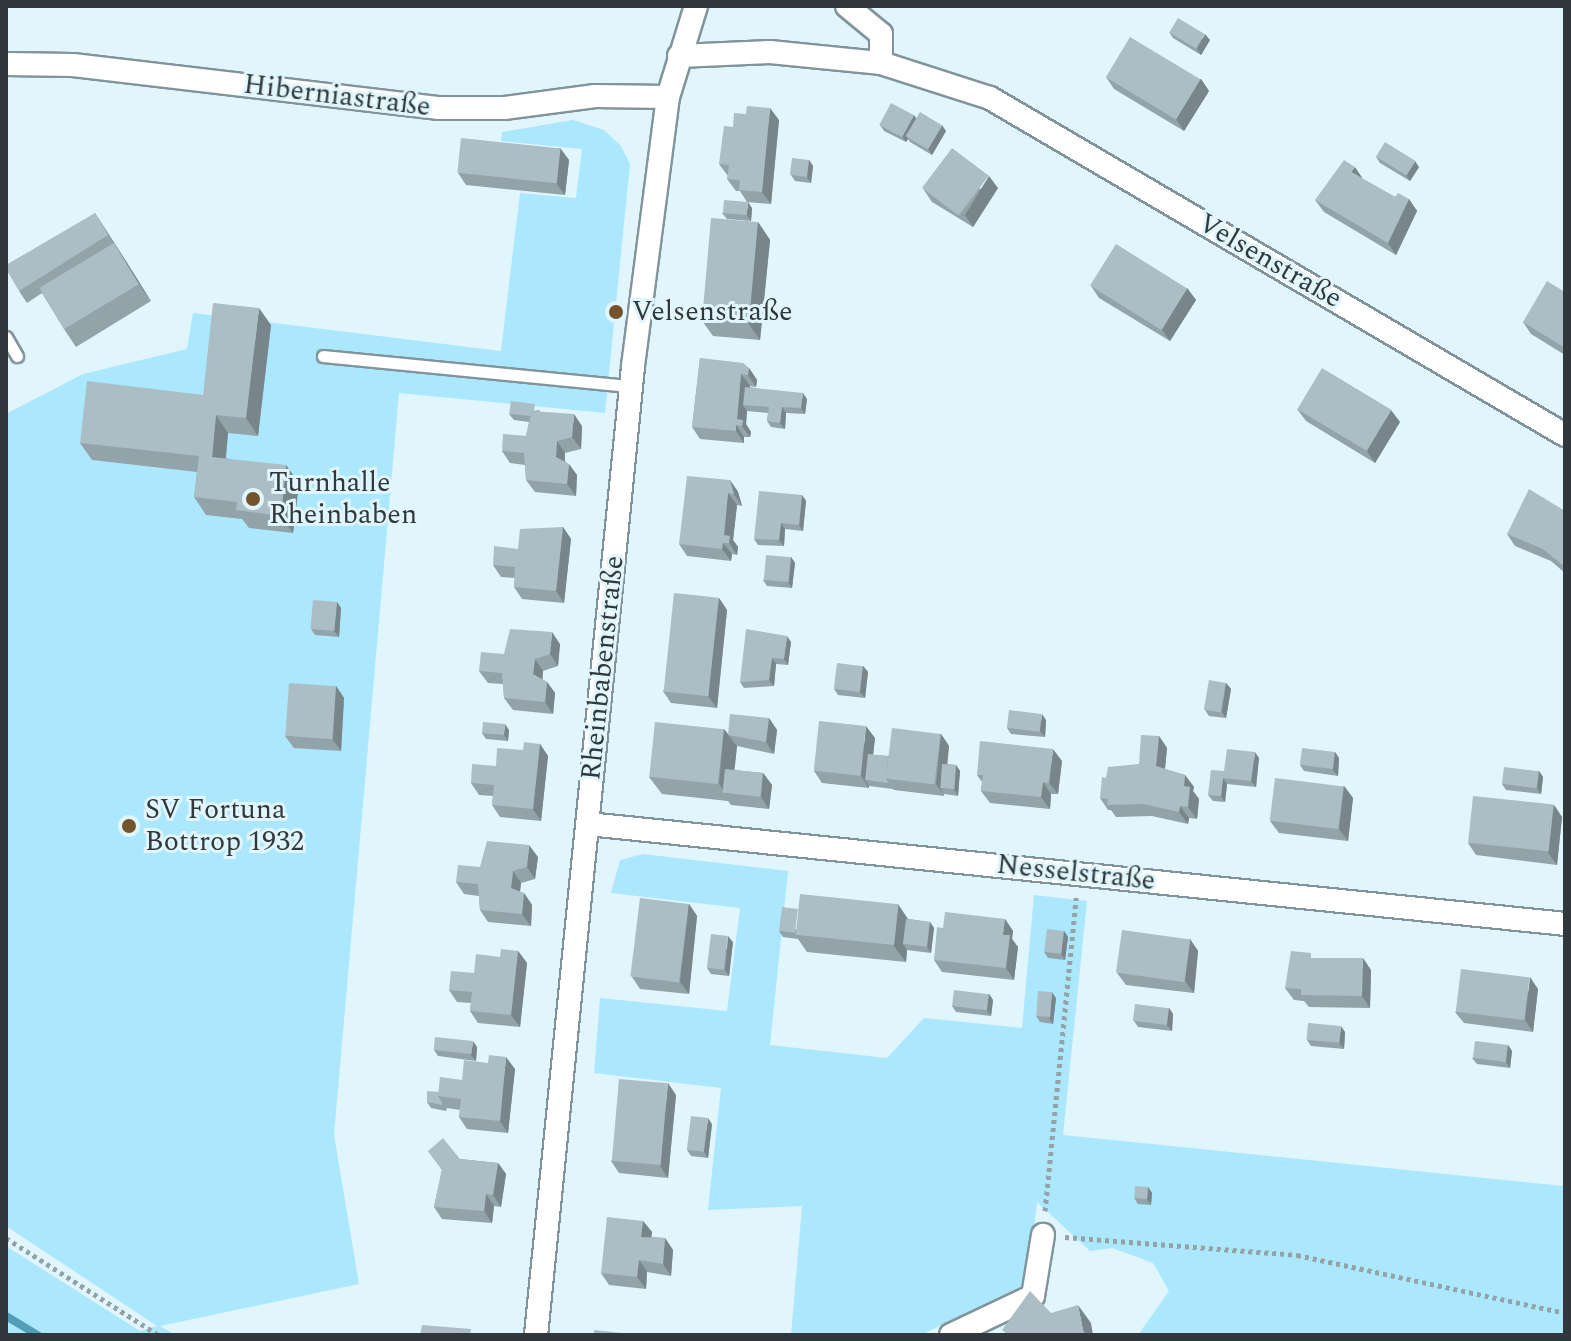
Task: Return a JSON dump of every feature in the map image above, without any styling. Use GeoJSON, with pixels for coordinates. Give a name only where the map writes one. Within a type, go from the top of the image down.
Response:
{"type":"FeatureCollection","features":[{"type":"Feature","properties":{"kind":"street","name":"Rheinbabenstraße"},"geometry":{"type":"LineString","coordinates":[[536,1335],[631,386],[668,97],[696,6]]}},
{"type":"Feature","properties":{"kind":"street"},"geometry":{"type":"LineString","coordinates":[[847,6],[881,34],[881,63]]}},
{"type":"Feature","properties":{"kind":"street","name":"Velsenstraße"},"geometry":{"type":"LineString","coordinates":[[679,56],[770,52],[881,63],[990,98],[1565,435]]}},
{"type":"Feature","properties":{"kind":"street","name":"Hiberniastraße"},"geometry":{"type":"LineString","coordinates":[[6,64],[73,65],[439,108],[504,108],[595,96],[668,97]]}},
{"type":"Feature","properties":{"kind":"street","name":"Nesselstraße"},"geometry":{"type":"LineString","coordinates":[[588,824],[1565,924]]}},
{"type":"Feature","properties":{"kind":"street"},"geometry":{"type":"LineString","coordinates":[[951,1335],[980,1329],[1033,1296],[1043,1235]]}},
{"type":"Feature","properties":{"kind":"lane"},"geometry":{"type":"LineString","coordinates":[[6,337],[17,356]]}},
{"type":"Feature","properties":{"kind":"lane"},"geometry":{"type":"LineString","coordinates":[[323,356],[631,386]]}},
{"type":"Feature","properties":{"kind":"path"},"geometry":{"type":"LineString","coordinates":[[1079,874],[1043,1235],[1297,1255],[1565,1313]]}},
{"type":"Feature","properties":{"kind":"path"},"geometry":{"type":"LineString","coordinates":[[6,1238],[158,1335]]}},
{"type":"Feature","properties":{"kind":"shaded area"},"geometry":{"type":"Polygon","coordinates":[[[573,120],[604,130],[621,146],[630,164],[605,413],[399,393],[334,1135],[359,1284],[160,1326],[175,1335],[6,1335],[6,1246],[140,1331],[157,1326],[6,1226],[6,414],[83,374],[187,349],[193,313],[501,351],[520,193],[576,198],[582,149],[501,141],[502,132],[573,120]]]}},
{"type":"Feature","properties":{"kind":"shaded area"},"geometry":{"type":"Polygon","coordinates":[[[643,854],[788,871],[770,1045],[887,1058],[924,1018],[1022,1028],[1034,895],[1087,901],[1063,1135],[1563,1186],[1565,1172],[1565,1335],[1138,1335],[1169,1291],[1153,1263],[1112,1248],[1090,1251],[1037,1202],[1028,1283],[921,1335],[791,1335],[802,1206],[708,1210],[721,1088],[594,1073],[600,998],[727,1011],[740,908],[611,893],[620,860],[643,854]]]}},
{"type":"Feature","properties":{"kind":"building"},"geometry":{"type":"Polygon","coordinates":[[[1178,18],[1205,34],[1196,49],[1169,33],[1178,18]]]}},
{"type":"Feature","properties":{"kind":"building"},"geometry":{"type":"Polygon","coordinates":[[[1130,37],[1200,79],[1176,120],[1106,77],[1130,37]]]}},
{"type":"Feature","properties":{"kind":"building"},"geometry":{"type":"Polygon","coordinates":[[[891,103],[914,115],[902,137],[879,125],[891,103]]]}},
{"type":"Feature","properties":{"kind":"building"},"geometry":{"type":"Polygon","coordinates":[[[747,106],[770,108],[762,192],[739,190],[740,180],[727,179],[729,165],[719,164],[724,126],[733,127],[734,113],[746,114],[747,106]]]}},
{"type":"Feature","properties":{"kind":"building"},"geometry":{"type":"Polygon","coordinates":[[[920,112],[942,125],[928,149],[906,136],[920,112]]]}},
{"type":"Feature","properties":{"kind":"building"},"geometry":{"type":"Polygon","coordinates":[[[461,138],[560,148],[557,183],[457,173],[461,138]]]}},
{"type":"Feature","properties":{"kind":"building"},"geometry":{"type":"Polygon","coordinates":[[[1385,142],[1416,161],[1407,175],[1376,156],[1385,142]]]}},
{"type":"Feature","properties":{"kind":"building"},"geometry":{"type":"Polygon","coordinates":[[[952,148],[989,176],[959,216],[922,188],[952,148]]]}},
{"type":"Feature","properties":{"kind":"building"},"geometry":{"type":"Polygon","coordinates":[[[792,158],[809,160],[807,177],[790,175],[792,158]]]}},
{"type":"Feature","properties":{"kind":"building"},"geometry":{"type":"Polygon","coordinates":[[[1344,160],[1355,167],[1351,172],[1395,197],[1398,193],[1409,199],[1388,243],[1315,200],[1344,160]]]}},
{"type":"Feature","properties":{"kind":"building"},"geometry":{"type":"Polygon","coordinates":[[[724,200],[748,202],[747,215],[723,213],[724,200]]]}},
{"type":"Feature","properties":{"kind":"building"},"geometry":{"type":"Polygon","coordinates":[[[95,213],[108,235],[19,291],[6,265],[95,213]]]}},
{"type":"Feature","properties":{"kind":"building"},"geometry":{"type":"Polygon","coordinates":[[[711,218],[758,222],[749,323],[702,319],[711,218]]]}},
{"type":"Feature","properties":{"kind":"building"},"geometry":{"type":"Polygon","coordinates":[[[114,243],[139,284],[64,329],[39,288],[114,243]]]}},
{"type":"Feature","properties":{"kind":"building"},"geometry":{"type":"Polygon","coordinates":[[[1116,244],[1187,289],[1161,330],[1090,286],[1116,244]]]}},
{"type":"Feature","properties":{"kind":"building"},"geometry":{"type":"Polygon","coordinates":[[[1547,281],[1565,292],[1565,348],[1523,322],[1547,281]]]}},
{"type":"Feature","properties":{"kind":"building"},"geometry":{"type":"Polygon","coordinates":[[[213,303],[259,308],[246,418],[216,415],[212,457],[286,465],[281,516],[236,510],[237,502],[194,497],[199,456],[80,443],[87,381],[203,395],[213,303]]]}},
{"type":"Feature","properties":{"kind":"building"},"geometry":{"type":"Polygon","coordinates":[[[700,358],[743,363],[749,368],[748,375],[741,374],[737,419],[743,420],[742,426],[736,425],[736,431],[692,427],[700,358]]]}},
{"type":"Feature","properties":{"kind":"building"},"geometry":{"type":"Polygon","coordinates":[[[1322,368],[1391,410],[1367,451],[1297,409],[1322,368]]]}},
{"type":"Feature","properties":{"kind":"building"},"geometry":{"type":"Polygon","coordinates":[[[745,387],[803,393],[801,408],[782,407],[780,423],[767,421],[769,407],[743,405],[745,387]]]}},
{"type":"Feature","properties":{"kind":"building"},"geometry":{"type":"Polygon","coordinates":[[[511,401],[535,404],[534,411],[531,416],[509,414],[511,401]]]}},
{"type":"Feature","properties":{"kind":"building"},"geometry":{"type":"Polygon","coordinates":[[[532,411],[574,414],[572,437],[557,441],[556,457],[569,464],[567,484],[526,480],[524,453],[502,451],[503,434],[526,436],[532,411]]]}},
{"type":"Feature","properties":{"kind":"building"},"geometry":{"type":"Polygon","coordinates":[[[687,476],[730,480],[734,494],[728,493],[724,535],[730,536],[729,543],[723,543],[722,549],[679,544],[687,476]]]}},
{"type":"Feature","properties":{"kind":"building"},"geometry":{"type":"Polygon","coordinates":[[[1529,489],[1565,511],[1565,567],[1543,549],[1507,534],[1529,489]]]}},
{"type":"Feature","properties":{"kind":"building"},"geometry":{"type":"Polygon","coordinates":[[[759,491],[802,495],[799,525],[781,523],[779,540],[754,539],[759,491]]]}},
{"type":"Feature","properties":{"kind":"building"},"geometry":{"type":"Polygon","coordinates":[[[563,527],[556,591],[514,587],[515,567],[493,565],[494,546],[518,549],[520,529],[563,527]]]}},
{"type":"Feature","properties":{"kind":"building"},"geometry":{"type":"Polygon","coordinates":[[[766,555],[791,557],[789,582],[764,580],[766,555]]]}},
{"type":"Feature","properties":{"kind":"building"},"geometry":{"type":"Polygon","coordinates":[[[674,593],[719,598],[708,696],[664,691],[674,593]]]}},
{"type":"Feature","properties":{"kind":"building"},"geometry":{"type":"Polygon","coordinates":[[[313,600],[337,602],[334,631],[310,629],[313,600]]]}},
{"type":"Feature","properties":{"kind":"building"},"geometry":{"type":"Polygon","coordinates":[[[510,629],[552,632],[550,654],[535,659],[533,674],[547,682],[545,702],[504,698],[502,673],[479,671],[481,652],[504,654],[510,629]]]}},
{"type":"Feature","properties":{"kind":"building"},"geometry":{"type":"Polygon","coordinates":[[[746,629],[787,636],[784,659],[772,658],[769,680],[740,682],[746,629]]]}},
{"type":"Feature","properties":{"kind":"building"},"geometry":{"type":"Polygon","coordinates":[[[837,663],[863,666],[860,692],[834,689],[837,663]]]}},
{"type":"Feature","properties":{"kind":"building"},"geometry":{"type":"Polygon","coordinates":[[[1209,680],[1226,683],[1221,712],[1204,710],[1209,680]]]}},
{"type":"Feature","properties":{"kind":"building"},"geometry":{"type":"Polygon","coordinates":[[[289,683],[336,686],[332,739],[285,736],[289,683]]]}},
{"type":"Feature","properties":{"kind":"building"},"geometry":{"type":"Polygon","coordinates":[[[1009,710],[1042,714],[1040,732],[1007,728],[1009,710]]]}},
{"type":"Feature","properties":{"kind":"building"},"geometry":{"type":"Polygon","coordinates":[[[730,714],[769,718],[766,742],[728,735],[730,714]]]}},
{"type":"Feature","properties":{"kind":"building"},"geometry":{"type":"Polygon","coordinates":[[[819,721],[866,726],[861,776],[814,771],[819,721]]]}},
{"type":"Feature","properties":{"kind":"building"},"geometry":{"type":"Polygon","coordinates":[[[483,722],[505,724],[504,735],[482,733],[483,722]]]}},
{"type":"Feature","properties":{"kind":"building"},"geometry":{"type":"Polygon","coordinates":[[[655,722],[724,729],[718,784],[649,777],[655,722]]]}},
{"type":"Feature","properties":{"kind":"building"},"geometry":{"type":"Polygon","coordinates":[[[892,728],[941,734],[934,785],[886,779],[892,728]]]}},
{"type":"Feature","properties":{"kind":"building"},"geometry":{"type":"Polygon","coordinates":[[[1141,735],[1159,736],[1156,766],[1185,775],[1184,786],[1190,787],[1188,807],[1180,806],[1179,812],[1143,804],[1107,805],[1108,799],[1100,798],[1102,777],[1106,778],[1108,767],[1139,764],[1141,735]]]}},
{"type":"Feature","properties":{"kind":"building"},"geometry":{"type":"Polygon","coordinates":[[[980,741],[1053,749],[1049,783],[1043,782],[1041,797],[981,791],[983,775],[977,775],[980,741]]]}},
{"type":"Feature","properties":{"kind":"building"},"geometry":{"type":"Polygon","coordinates":[[[524,742],[540,744],[533,809],[492,805],[494,785],[471,783],[472,764],[496,766],[497,748],[523,750],[524,742]]]}},
{"type":"Feature","properties":{"kind":"building"},"geometry":{"type":"Polygon","coordinates":[[[1302,748],[1335,752],[1333,769],[1300,765],[1302,748]]]}},
{"type":"Feature","properties":{"kind":"building"},"geometry":{"type":"Polygon","coordinates":[[[1227,749],[1255,752],[1251,781],[1223,778],[1221,796],[1208,795],[1211,770],[1224,771],[1227,749]]]}},
{"type":"Feature","properties":{"kind":"building"},"geometry":{"type":"Polygon","coordinates":[[[868,754],[888,756],[886,779],[889,783],[865,780],[868,754]]]}},
{"type":"Feature","properties":{"kind":"building"},"geometry":{"type":"Polygon","coordinates":[[[942,764],[956,765],[954,789],[940,788],[942,764]]]}},
{"type":"Feature","properties":{"kind":"building"},"geometry":{"type":"Polygon","coordinates":[[[1504,767],[1539,771],[1537,788],[1502,784],[1504,767]]]}},
{"type":"Feature","properties":{"kind":"building"},"geometry":{"type":"Polygon","coordinates":[[[725,769],[763,773],[760,797],[722,793],[725,769]]]}},
{"type":"Feature","properties":{"kind":"building"},"geometry":{"type":"Polygon","coordinates":[[[1275,778],[1343,786],[1338,829],[1270,821],[1275,778]]]}},
{"type":"Feature","properties":{"kind":"building"},"geometry":{"type":"Polygon","coordinates":[[[1473,796],[1554,804],[1549,851],[1468,843],[1473,796]]]}},
{"type":"Feature","properties":{"kind":"building"},"geometry":{"type":"Polygon","coordinates":[[[487,841],[529,845],[527,867],[513,871],[511,888],[524,893],[522,914],[480,910],[478,884],[456,882],[458,865],[480,867],[487,841]]]}},
{"type":"Feature","properties":{"kind":"building"},"geometry":{"type":"Polygon","coordinates":[[[800,894],[898,904],[894,945],[796,935],[800,894]]]}},
{"type":"Feature","properties":{"kind":"building"},"geometry":{"type":"Polygon","coordinates":[[[640,898],[689,904],[679,982],[630,976],[640,898]]]}},
{"type":"Feature","properties":{"kind":"building"},"geometry":{"type":"Polygon","coordinates":[[[782,907],[798,909],[795,933],[779,931],[782,907]]]}},
{"type":"Feature","properties":{"kind":"building"},"geometry":{"type":"Polygon","coordinates":[[[945,912],[1005,919],[1003,935],[1010,935],[1006,968],[934,960],[937,927],[943,928],[945,912]]]}},
{"type":"Feature","properties":{"kind":"building"},"geometry":{"type":"Polygon","coordinates":[[[906,919],[930,922],[927,947],[903,944],[906,919]]]}},
{"type":"Feature","properties":{"kind":"building"},"geometry":{"type":"Polygon","coordinates":[[[1047,929],[1064,931],[1061,954],[1044,952],[1047,929]]]}},
{"type":"Feature","properties":{"kind":"building"},"geometry":{"type":"Polygon","coordinates":[[[1122,930],[1190,940],[1184,982],[1116,973],[1122,930]]]}},
{"type":"Feature","properties":{"kind":"building"},"geometry":{"type":"Polygon","coordinates":[[[711,934],[728,936],[724,970],[707,968],[711,934]]]}},
{"type":"Feature","properties":{"kind":"building"},"geometry":{"type":"Polygon","coordinates":[[[501,949],[518,951],[511,1015],[470,1011],[472,992],[449,990],[451,971],[474,973],[476,954],[500,957],[501,949]]]}},
{"type":"Feature","properties":{"kind":"building"},"geometry":{"type":"Polygon","coordinates":[[[1291,951],[1311,953],[1311,958],[1363,958],[1362,996],[1301,995],[1301,989],[1285,988],[1291,951]]]}},
{"type":"Feature","properties":{"kind":"building"},"geometry":{"type":"Polygon","coordinates":[[[1461,969],[1529,977],[1524,1020],[1456,1012],[1461,969]]]}},
{"type":"Feature","properties":{"kind":"building"},"geometry":{"type":"Polygon","coordinates":[[[954,990],[989,994],[987,1010],[952,1006],[954,990]]]}},
{"type":"Feature","properties":{"kind":"building"},"geometry":{"type":"Polygon","coordinates":[[[1038,991],[1052,992],[1050,1017],[1036,1016],[1038,991]]]}},
{"type":"Feature","properties":{"kind":"building"},"geometry":{"type":"Polygon","coordinates":[[[1135,1004],[1169,1008],[1167,1025],[1133,1021],[1135,1004]]]}},
{"type":"Feature","properties":{"kind":"building"},"geometry":{"type":"Polygon","coordinates":[[[1308,1023],[1341,1026],[1339,1043],[1307,1040],[1308,1023]]]}},
{"type":"Feature","properties":{"kind":"building"},"geometry":{"type":"Polygon","coordinates":[[[435,1037],[473,1041],[471,1054],[434,1050],[435,1037]]]}},
{"type":"Feature","properties":{"kind":"building"},"geometry":{"type":"Polygon","coordinates":[[[1475,1041],[1508,1045],[1506,1062],[1473,1058],[1475,1041]]]}},
{"type":"Feature","properties":{"kind":"building"},"geometry":{"type":"Polygon","coordinates":[[[489,1055],[506,1057],[500,1121],[459,1117],[461,1099],[438,1096],[440,1077],[462,1080],[464,1060],[488,1063],[489,1055]]]}},
{"type":"Feature","properties":{"kind":"building"},"geometry":{"type":"Polygon","coordinates":[[[619,1079],[668,1083],[661,1165],[612,1161],[619,1079]]]}},
{"type":"Feature","properties":{"kind":"building"},"geometry":{"type":"Polygon","coordinates":[[[427,1091],[439,1092],[442,1105],[427,1102],[427,1091]]]}},
{"type":"Feature","properties":{"kind":"building"},"geometry":{"type":"Polygon","coordinates":[[[691,1116],[708,1118],[704,1152],[687,1150],[691,1116]]]}},
{"type":"Feature","properties":{"kind":"building"},"geometry":{"type":"Polygon","coordinates":[[[443,1138],[460,1159],[498,1163],[493,1195],[486,1194],[484,1211],[434,1207],[442,1169],[428,1151],[443,1138]]]}},
{"type":"Feature","properties":{"kind":"building"},"geometry":{"type":"Polygon","coordinates":[[[1135,1186],[1148,1187],[1147,1199],[1134,1198],[1135,1186]]]}},
{"type":"Feature","properties":{"kind":"building"},"geometry":{"type":"Polygon","coordinates":[[[607,1217],[643,1221],[641,1237],[665,1238],[663,1264],[639,1260],[637,1277],[601,1273],[607,1217]]]}},
{"type":"Feature","properties":{"kind":"building"},"geometry":{"type":"Polygon","coordinates":[[[1030,1291],[1051,1313],[1078,1305],[1084,1335],[1008,1335],[1002,1330],[1030,1291]]]}},
{"type":"Feature","properties":{"kind":"building"},"geometry":{"type":"Polygon","coordinates":[[[422,1325],[471,1329],[470,1335],[420,1335],[422,1325]]]}},
{"type":"Feature","properties":{"kind":"building"},"geometry":{"type":"Polygon","coordinates":[[[594,1330],[631,1334],[631,1335],[594,1335],[594,1330]]]}},
{"type":"Feature","properties":{"kind":"waterway"},"geometry":{"type":"LineString","coordinates":[[6,1316],[38,1335]]}},
{"type":"Feature","properties":{"kind":"place","name":"Velsenstraße"},"geometry":{"type":"Point","coordinates":[616,312]}},
{"type":"Feature","properties":{"kind":"place","name":"Turnhalle Rheinbaben"},"geometry":{"type":"Point","coordinates":[253,499]}},
{"type":"Feature","properties":{"kind":"place","name":"SV Fortuna Bottrop 1932"},"geometry":{"type":"Point","coordinates":[129,826]}}]}
